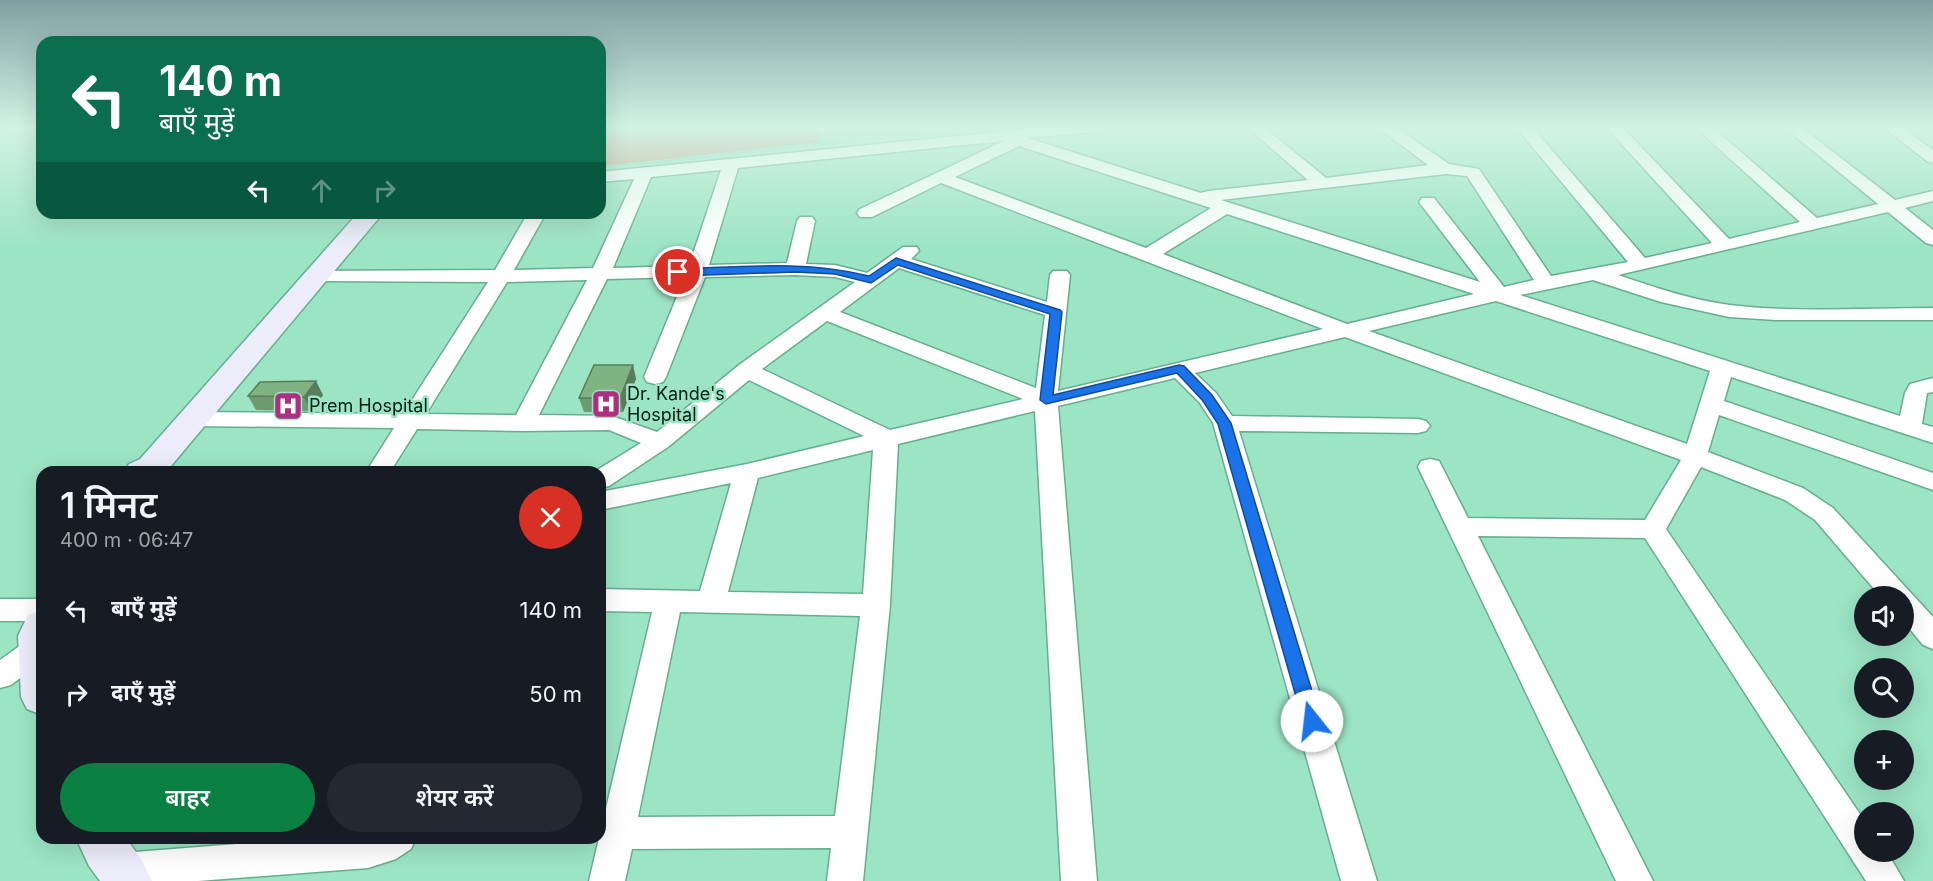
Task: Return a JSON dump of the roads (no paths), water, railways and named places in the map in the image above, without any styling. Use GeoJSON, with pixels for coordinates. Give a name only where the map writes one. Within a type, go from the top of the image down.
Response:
{"type":"FeatureCollection","features":[{"type":"Feature","properties":{"kind":"street"},"geometry":{"type":"LineString","coordinates":[[606,176],[687,168]]}},
{"type":"Feature","properties":{"kind":"street"},"geometry":{"type":"LineString","coordinates":[[655,377],[697,272],[730,168]]}},
{"type":"Feature","properties":{"kind":"street"},"geometry":{"type":"LineString","coordinates":[[866,213],[957,168]]}},
{"type":"Feature","properties":{"kind":"street"},"geometry":{"type":"LineString","coordinates":[[1109,168],[1933,435]]}},
{"type":"Feature","properties":{"kind":"street"},"geometry":{"type":"LineString","coordinates":[[1304,168],[1322,184]]}},
{"type":"Feature","properties":{"kind":"street"},"geometry":{"type":"LineString","coordinates":[[1201,197],[1443,168]]}},
{"type":"Feature","properties":{"kind":"street"},"geometry":{"type":"LineString","coordinates":[[1461,168],[1473,173],[1546,283]]}},
{"type":"Feature","properties":{"kind":"street"},"geometry":{"type":"LineString","coordinates":[[1559,168],[1641,264]]}},
{"type":"Feature","properties":{"kind":"street"},"geometry":{"type":"LineString","coordinates":[[1653,168],[1724,244]]}},
{"type":"Feature","properties":{"kind":"street"},"geometry":{"type":"LineString","coordinates":[[1750,168],[1813,224]]}},
{"type":"Feature","properties":{"kind":"street"},"geometry":{"type":"LineString","coordinates":[[1843,168],[1933,239]]}},
{"type":"Feature","properties":{"kind":"street"},"geometry":{"type":"LineString","coordinates":[[523,424],[600,274],[645,172]]}},
{"type":"Feature","properties":{"kind":"street"},"geometry":{"type":"LineString","coordinates":[[940,177],[1345,330],[1794,494],[1811,504],[1836,526],[1888,586]]}},
{"type":"Feature","properties":{"kind":"street"},"geometry":{"type":"LineString","coordinates":[[606,500],[747,472],[1546,283],[1641,264],[1933,196]]}},
{"type":"Feature","properties":{"kind":"street"},"geometry":{"type":"LineString","coordinates":[[1428,202],[1499,294]]}},
{"type":"Feature","properties":{"kind":"street"},"geometry":{"type":"LineString","coordinates":[[1147,256],[1227,206]]}},
{"type":"Feature","properties":{"kind":"street"},"geometry":{"type":"LineString","coordinates":[[131,466],[350,219]]}},
{"type":"Feature","properties":{"kind":"street"},"geometry":{"type":"LineString","coordinates":[[152,466],[366,219]]}},
{"type":"Feature","properties":{"kind":"street"},"geometry":{"type":"LineString","coordinates":[[382,466],[501,276],[534,219]]}},
{"type":"Feature","properties":{"kind":"street"},"geometry":{"type":"LineString","coordinates":[[795,269],[806,221]]}},
{"type":"Feature","properties":{"kind":"street"},"geometry":{"type":"LineString","coordinates":[[606,476],[660,442],[747,370],[903,256],[1056,312]]}},
{"type":"Feature","properties":{"kind":"street"},"geometry":{"type":"LineString","coordinates":[[317,275],[501,276],[795,269],[835,271],[871,280]]}},
{"type":"Feature","properties":{"kind":"street"},"geometry":{"type":"LineString","coordinates":[[1596,274],[1668,298],[1729,311],[1776,314],[1933,314]]}},
{"type":"Feature","properties":{"kind":"street"},"geometry":{"type":"LineString","coordinates":[[1060,275],[1046,400],[1079,881]]}},
{"type":"Feature","properties":{"kind":"street"},"geometry":{"type":"LineString","coordinates":[[825,313],[1046,400]]}},
{"type":"Feature","properties":{"kind":"street"},"geometry":{"type":"LineString","coordinates":[[1653,529],[1695,456],[1723,366]]}},
{"type":"Feature","properties":{"kind":"street"},"geometry":{"type":"LineString","coordinates":[[1179,369],[1208,398],[1225,423],[1359,881]]}},
{"type":"Feature","properties":{"kind":"street"},"geometry":{"type":"LineString","coordinates":[[747,370],[886,438]]}},
{"type":"Feature","properties":{"kind":"street"},"geometry":{"type":"LineString","coordinates":[[1910,427],[1918,389],[1933,385]]}},
{"type":"Feature","properties":{"kind":"street"},"geometry":{"type":"LineString","coordinates":[[1712,405],[1933,482]]}},
{"type":"Feature","properties":{"kind":"street"},"geometry":{"type":"LineString","coordinates":[[193,419],[523,424],[612,423],[660,442]]}},
{"type":"Feature","properties":{"kind":"street"},"geometry":{"type":"LineString","coordinates":[[1225,423],[1418,426]]}},
{"type":"Feature","properties":{"kind":"street"},"geometry":{"type":"LineString","coordinates":[[845,881],[876,605],[886,438]]}},
{"type":"Feature","properties":{"kind":"street"},"geometry":{"type":"LineString","coordinates":[[1430,467],[1635,881]]}},
{"type":"Feature","properties":{"kind":"street"},"geometry":{"type":"LineString","coordinates":[[711,603],[747,472]]}},
{"type":"Feature","properties":{"kind":"street"},"geometry":{"type":"LineString","coordinates":[[1460,527],[1653,529]]}},
{"type":"Feature","properties":{"kind":"street"},"geometry":{"type":"LineString","coordinates":[[1653,529],[1854,832]]}},
{"type":"Feature","properties":{"kind":"street"},"geometry":{"type":"LineString","coordinates":[[606,600],[876,605]]}},
{"type":"Feature","properties":{"kind":"street"},"geometry":{"type":"LineString","coordinates":[[607,881],[619,833],[626,783],[668,602]]}},
{"type":"Feature","properties":{"kind":"street"},"geometry":{"type":"LineString","coordinates":[[0,610],[36,626]]}},
{"type":"Feature","properties":{"kind":"street"},"geometry":{"type":"LineString","coordinates":[[1914,615],[1933,637]]}},
{"type":"Feature","properties":{"kind":"street"},"geometry":{"type":"LineString","coordinates":[[0,676],[36,634]]}},
{"type":"Feature","properties":{"kind":"street"},"geometry":{"type":"LineString","coordinates":[[619,833],[852,832]]}},
{"type":"Feature","properties":{"kind":"street"},"geometry":{"type":"LineString","coordinates":[[115,856],[368,851],[389,844]]}},
{"type":"Feature","properties":{"kind":"street"},"geometry":{"type":"LineString","coordinates":[[1874,862],[1886,881]]}},
{"type":"Feature","properties":{"kind":"place","name":"Dr. Kande's Hospital"},"geometry":{"type":"Point","coordinates":[606,404]}},
{"type":"Feature","properties":{"kind":"place","name":"Prem Hospital"},"geometry":{"type":"Point","coordinates":[288,406]}}]}
